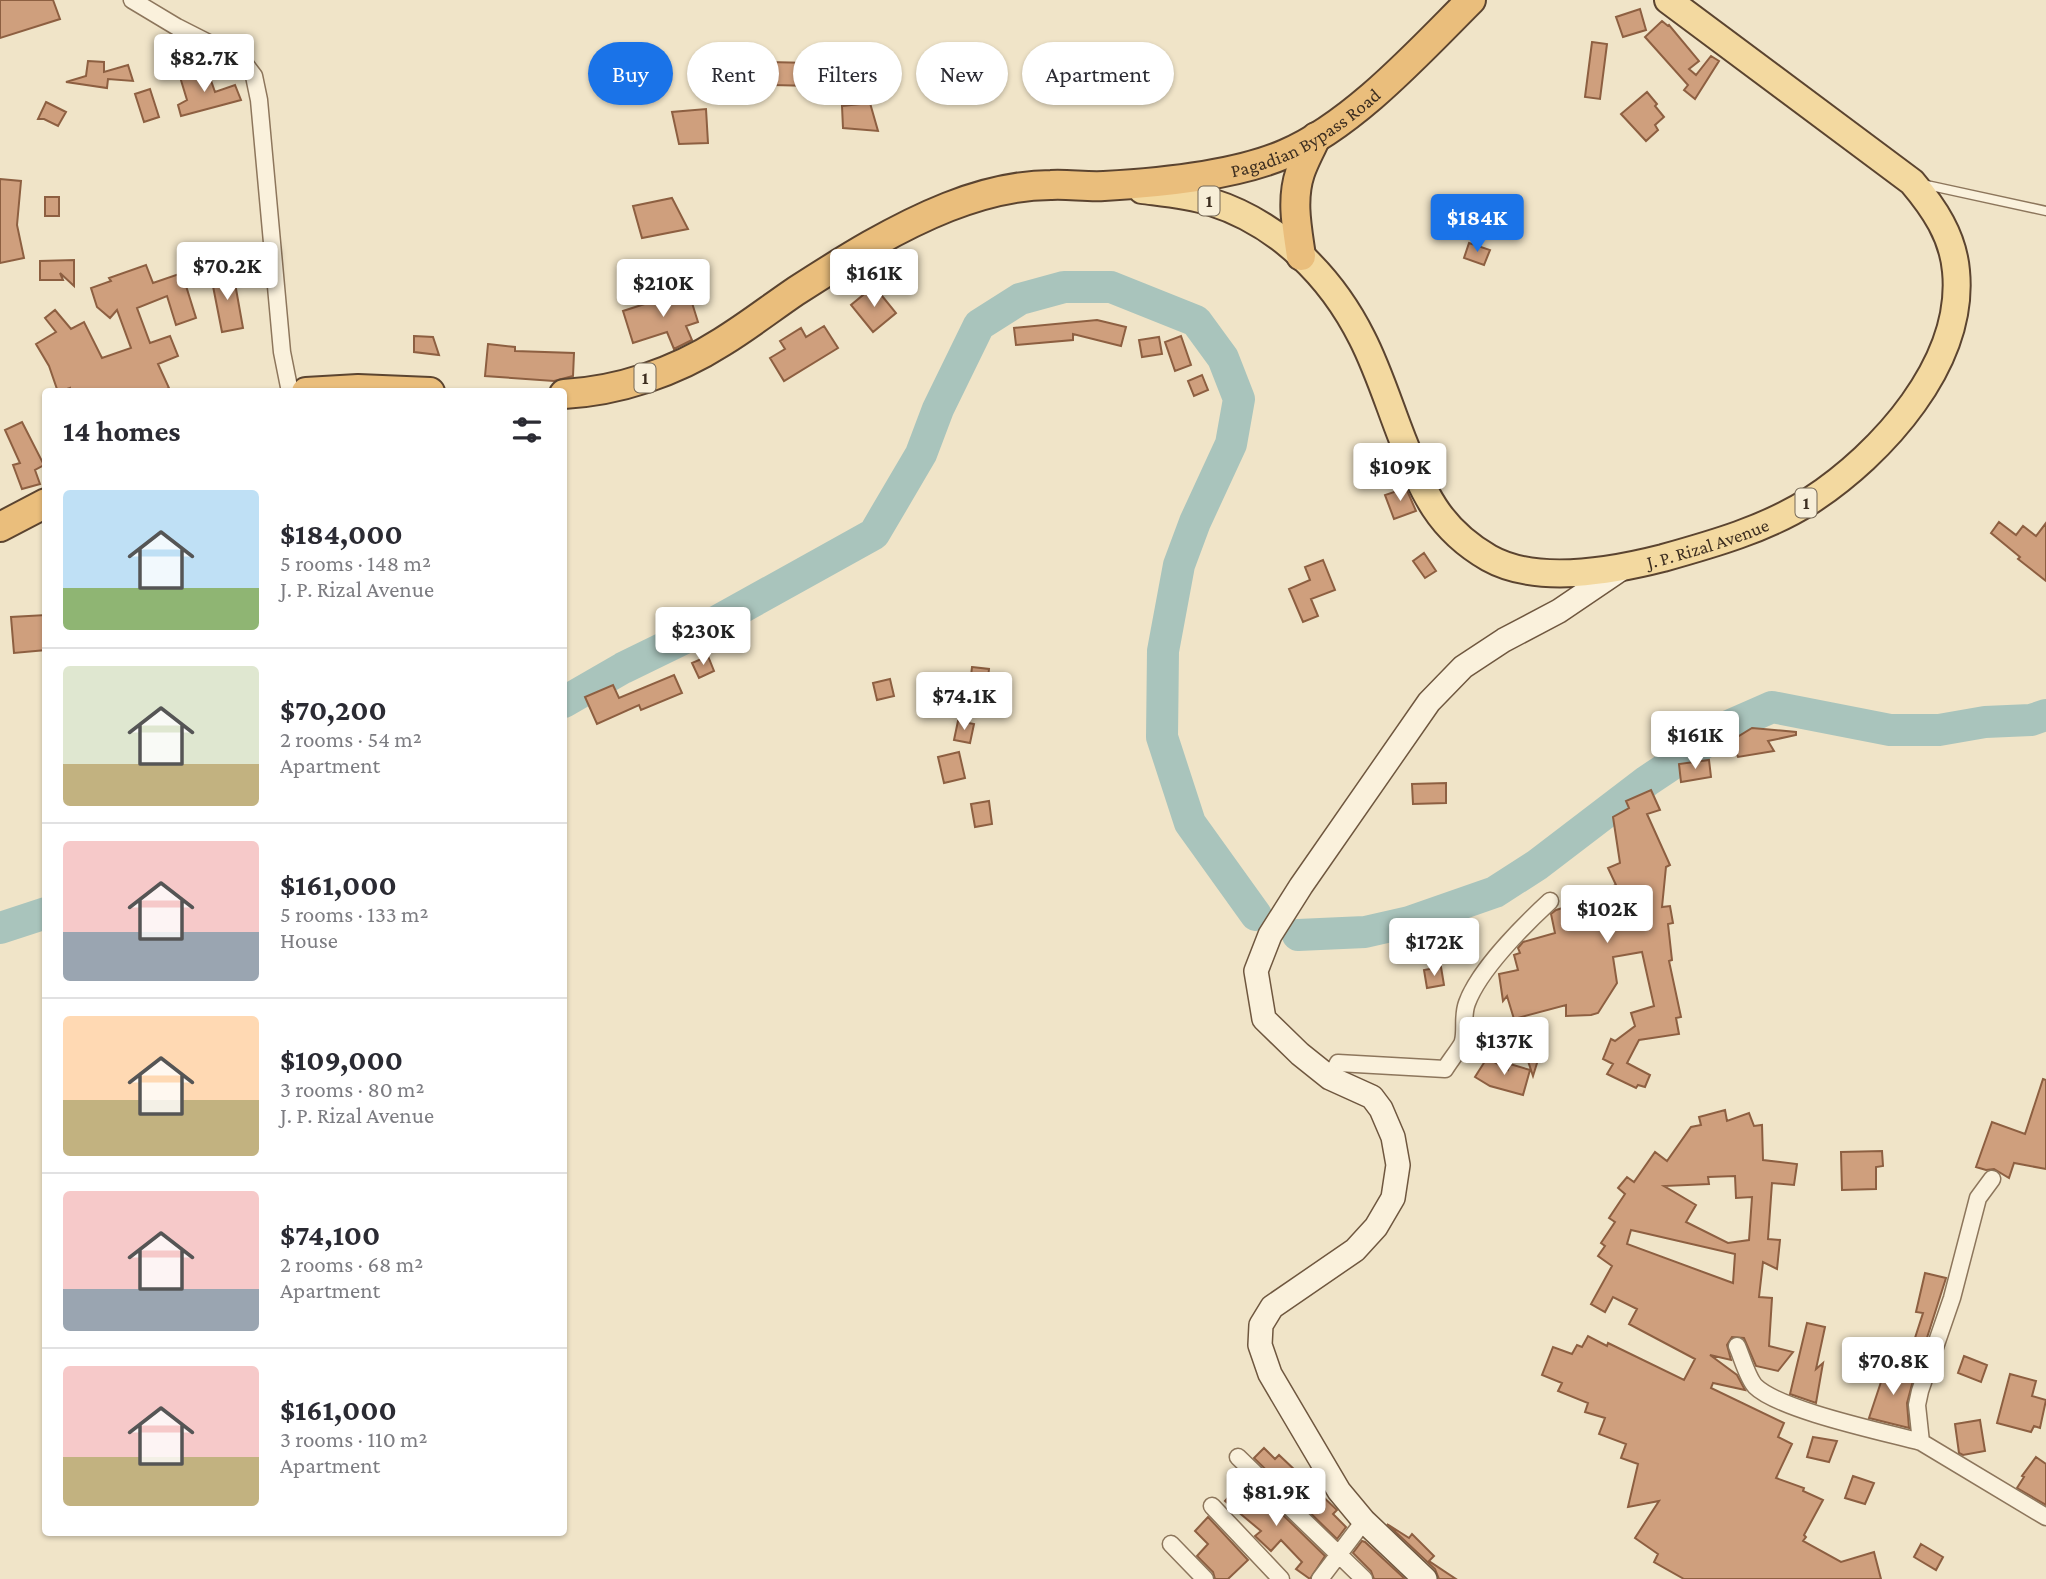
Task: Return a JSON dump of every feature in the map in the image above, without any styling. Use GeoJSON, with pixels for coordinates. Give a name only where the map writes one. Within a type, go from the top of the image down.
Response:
{"type":"FeatureCollection","features":[{"type":"Feature","properties":{"kind":"highway","name":"Pagadian Bypass Road"},"geometry":{"type":"LineString","coordinates":[[1103,186],[1229,172],[1286,154],[1316,137],[1391,80],[1471,0]]}},
{"type":"Feature","properties":{"kind":"highway"},"geometry":{"type":"LineString","coordinates":[[1301,256],[1295,208],[1296,191],[1300,174],[1316,137]]}},
{"type":"Feature","properties":{"kind":"highway","name":"1"},"geometry":{"type":"LineString","coordinates":[[567,394],[592,393],[633,383],[681,364],[721,343],[797,290],[886,236],[947,207],[994,191],[1048,184],[1103,186]]}},
{"type":"Feature","properties":{"kind":"highway"},"geometry":{"type":"LineString","coordinates":[[0,527],[42,505]]}},
{"type":"Feature","properties":{"kind":"main road","name":"J. P. Rizal Avenue"},"geometry":{"type":"LineString","coordinates":[[1103,186],[1182,195],[1233,210],[1258,223],[1322,276],[1342,301],[1363,341],[1417,477],[1434,510],[1460,538],[1492,559],[1525,570],[1575,574],[1621,569],[1703,547],[1809,502],[1857,466],[1894,428],[1923,389],[1954,324],[1956,269],[1948,237],[1933,206],[1912,181],[1668,0]]}},
{"type":"Feature","properties":{"kind":"main road"},"geometry":{"type":"LineString","coordinates":[[1425,1579],[1364,1521],[1339,1491],[1270,1374],[1260,1345],[1261,1325],[1272,1307],[1355,1250],[1376,1227],[1393,1198],[1398,1165],[1393,1136],[1381,1109],[1372,1097],[1330,1078],[1300,1054],[1264,1019],[1256,971],[1270,935],[1301,886],[1429,702],[1463,667],[1504,640],[1559,611],[1621,569]]}},
{"type":"Feature","properties":{"kind":"street"},"geometry":{"type":"LineString","coordinates":[[132,0],[177,27],[242,60],[254,76],[259,100],[281,339],[289,388]]}},
{"type":"Feature","properties":{"kind":"street"},"geometry":{"type":"LineString","coordinates":[[1330,1078],[1338,1063],[1445,1069],[1463,1042],[1463,1015],[1476,986],[1521,928],[1550,901]]}},
{"type":"Feature","properties":{"kind":"street"},"geometry":{"type":"LineString","coordinates":[[1921,1442],[1917,1405],[1920,1391],[1952,1298],[1978,1198],[1992,1179]]}},
{"type":"Feature","properties":{"kind":"street"},"geometry":{"type":"LineString","coordinates":[[1737,1346],[1754,1385],[1776,1399],[1807,1411],[1921,1442],[2046,1517]]}},
{"type":"Feature","properties":{"kind":"street"},"geometry":{"type":"LineString","coordinates":[[1238,1457],[1364,1579]]}},
{"type":"Feature","properties":{"kind":"street"},"geometry":{"type":"LineString","coordinates":[[1212,1506],[1281,1579]]}},
{"type":"Feature","properties":{"kind":"street"},"geometry":{"type":"LineString","coordinates":[[1320,1579],[1364,1521]]}},
{"type":"Feature","properties":{"kind":"street"},"geometry":{"type":"LineString","coordinates":[[1171,1544],[1205,1579]]}},
{"type":"Feature","properties":{"kind":"lane"},"geometry":{"type":"LineString","coordinates":[[1912,181],[2046,211]]}},
{"type":"Feature","properties":{"kind":"building"},"geometry":{"type":"Polygon","coordinates":[[[0,0],[53,0],[60,19],[0,38],[0,0]]]}},
{"type":"Feature","properties":{"kind":"building"},"geometry":{"type":"Polygon","coordinates":[[[1640,9],[1646,30],[1623,37],[1616,17],[1640,9]]]}},
{"type":"Feature","properties":{"kind":"building"},"geometry":{"type":"Polygon","coordinates":[[[1662,21],[1669,25],[1699,61],[1689,69],[1696,75],[1711,56],[1719,61],[1695,99],[1684,90],[1688,85],[1645,37],[1662,21]]]}},
{"type":"Feature","properties":{"kind":"building"},"geometry":{"type":"Polygon","coordinates":[[[1592,42],[1607,44],[1600,99],[1585,97],[1592,42]]]}},
{"type":"Feature","properties":{"kind":"building"},"geometry":{"type":"Polygon","coordinates":[[[88,61],[104,62],[104,72],[128,65],[133,81],[108,79],[107,88],[66,82],[86,76],[88,61]]]}},
{"type":"Feature","properties":{"kind":"building"},"geometry":{"type":"Polygon","coordinates":[[[779,62],[793,63],[793,86],[779,85],[779,62]]]}},
{"type":"Feature","properties":{"kind":"building"},"geometry":{"type":"Polygon","coordinates":[[[207,69],[215,92],[235,85],[241,100],[181,116],[178,105],[187,100],[180,77],[207,69]]]}},
{"type":"Feature","properties":{"kind":"building"},"geometry":{"type":"Polygon","coordinates":[[[150,89],[159,117],[144,122],[135,94],[150,89]]]}},
{"type":"Feature","properties":{"kind":"building"},"geometry":{"type":"Polygon","coordinates":[[[1647,92],[1664,117],[1655,125],[1658,130],[1646,141],[1621,114],[1647,92]]]}},
{"type":"Feature","properties":{"kind":"building"},"geometry":{"type":"Polygon","coordinates":[[[46,102],[66,112],[58,126],[38,119],[46,102]]]}},
{"type":"Feature","properties":{"kind":"building"},"geometry":{"type":"Polygon","coordinates":[[[871,105],[878,131],[843,128],[842,106],[871,105]]]}},
{"type":"Feature","properties":{"kind":"building"},"geometry":{"type":"Polygon","coordinates":[[[706,109],[708,143],[679,144],[672,112],[706,109]]]}},
{"type":"Feature","properties":{"kind":"building"},"geometry":{"type":"Polygon","coordinates":[[[0,179],[21,181],[17,225],[24,258],[0,263],[0,179]]]}},
{"type":"Feature","properties":{"kind":"building"},"geometry":{"type":"Polygon","coordinates":[[[45,197],[59,197],[59,216],[45,216],[45,197]]]}},
{"type":"Feature","properties":{"kind":"building"},"geometry":{"type":"Polygon","coordinates":[[[672,198],[688,229],[642,238],[633,206],[672,198]]]}},
{"type":"Feature","properties":{"kind":"building"},"geometry":{"type":"Polygon","coordinates":[[[1469,243],[1490,250],[1484,265],[1464,258],[1469,243]]]}},
{"type":"Feature","properties":{"kind":"building"},"geometry":{"type":"Polygon","coordinates":[[[74,260],[74,286],[60,273],[63,280],[40,280],[40,261],[74,260]]]}},
{"type":"Feature","properties":{"kind":"building"},"geometry":{"type":"Polygon","coordinates":[[[146,265],[153,283],[182,273],[196,318],[176,325],[167,296],[137,308],[150,343],[170,336],[178,356],[158,364],[169,388],[57,388],[49,366],[36,344],[56,332],[45,318],[55,310],[71,329],[84,322],[102,358],[131,348],[117,310],[110,318],[97,307],[91,288],[111,281],[109,278],[146,265]]]}},
{"type":"Feature","properties":{"kind":"building"},"geometry":{"type":"Polygon","coordinates":[[[233,272],[243,328],[222,332],[211,276],[233,272]]]}},
{"type":"Feature","properties":{"kind":"building"},"geometry":{"type":"Polygon","coordinates":[[[874,286],[896,313],[873,332],[851,305],[874,286]]]}},
{"type":"Feature","properties":{"kind":"building"},"geometry":{"type":"Polygon","coordinates":[[[688,290],[698,322],[686,326],[692,340],[674,349],[667,332],[633,343],[623,311],[688,290]]]}},
{"type":"Feature","properties":{"kind":"building"},"geometry":{"type":"Polygon","coordinates":[[[1097,320],[1126,327],[1121,346],[1073,334],[1073,340],[1016,345],[1014,328],[1097,320]]]}},
{"type":"Feature","properties":{"kind":"building"},"geometry":{"type":"Polygon","coordinates":[[[824,326],[838,348],[784,381],[770,358],[785,349],[780,341],[801,328],[806,337],[824,326]]]}},
{"type":"Feature","properties":{"kind":"building"},"geometry":{"type":"Polygon","coordinates":[[[414,336],[433,337],[439,355],[414,352],[414,336]]]}},
{"type":"Feature","properties":{"kind":"building"},"geometry":{"type":"Polygon","coordinates":[[[1181,336],[1191,365],[1175,371],[1165,342],[1181,336]]]}},
{"type":"Feature","properties":{"kind":"building"},"geometry":{"type":"Polygon","coordinates":[[[1159,337],[1162,354],[1142,357],[1139,340],[1159,337]]]}},
{"type":"Feature","properties":{"kind":"building"},"geometry":{"type":"Polygon","coordinates":[[[488,344],[515,347],[515,351],[574,353],[573,376],[554,381],[485,376],[488,344]]]}},
{"type":"Feature","properties":{"kind":"building"},"geometry":{"type":"Polygon","coordinates":[[[1202,375],[1208,390],[1194,396],[1188,381],[1202,375]]]}},
{"type":"Feature","properties":{"kind":"building"},"geometry":{"type":"Polygon","coordinates":[[[22,422],[42,461],[42,466],[35,470],[40,484],[22,489],[13,465],[20,463],[5,430],[22,422]]]}},
{"type":"Feature","properties":{"kind":"building"},"geometry":{"type":"Polygon","coordinates":[[[1406,488],[1416,511],[1394,519],[1385,495],[1406,488]]]}},
{"type":"Feature","properties":{"kind":"building"},"geometry":{"type":"Polygon","coordinates":[[[1999,522],[2016,535],[2023,526],[2036,536],[2046,523],[2046,581],[1991,533],[1999,522]]]}},
{"type":"Feature","properties":{"kind":"building"},"geometry":{"type":"Polygon","coordinates":[[[1424,553],[1436,571],[1425,578],[1413,561],[1424,553]]]}},
{"type":"Feature","properties":{"kind":"building"},"geometry":{"type":"Polygon","coordinates":[[[1323,560],[1335,590],[1311,599],[1318,616],[1303,622],[1289,589],[1310,580],[1305,567],[1323,560]]]}},
{"type":"Feature","properties":{"kind":"building"},"geometry":{"type":"Polygon","coordinates":[[[42,615],[42,650],[14,653],[11,617],[42,615]]]}},
{"type":"Feature","properties":{"kind":"building"},"geometry":{"type":"Polygon","coordinates":[[[708,656],[714,671],[699,678],[692,663],[708,656]]]}},
{"type":"Feature","properties":{"kind":"building"},"geometry":{"type":"Polygon","coordinates":[[[972,667],[989,669],[987,686],[970,685],[972,667]]]}},
{"type":"Feature","properties":{"kind":"building"},"geometry":{"type":"Polygon","coordinates":[[[674,675],[682,693],[641,710],[639,705],[597,724],[585,697],[613,685],[619,698],[674,675]]]}},
{"type":"Feature","properties":{"kind":"building"},"geometry":{"type":"Polygon","coordinates":[[[890,679],[894,696],[877,700],[873,683],[890,679]]]}},
{"type":"Feature","properties":{"kind":"building"},"geometry":{"type":"Polygon","coordinates":[[[958,721],[974,724],[970,743],[954,740],[958,721]]]}},
{"type":"Feature","properties":{"kind":"building"},"geometry":{"type":"Polygon","coordinates":[[[1752,728],[1796,732],[1796,735],[1768,741],[1774,751],[1738,757],[1731,741],[1752,728]]]}},
{"type":"Feature","properties":{"kind":"building"},"geometry":{"type":"Polygon","coordinates":[[[959,752],[965,778],[944,783],[938,757],[959,752]]]}},
{"type":"Feature","properties":{"kind":"building"},"geometry":{"type":"Polygon","coordinates":[[[1709,760],[1711,777],[1681,782],[1679,764],[1709,760]]]}},
{"type":"Feature","properties":{"kind":"building"},"geometry":{"type":"Polygon","coordinates":[[[1446,783],[1446,803],[1413,804],[1412,784],[1446,783]]]}},
{"type":"Feature","properties":{"kind":"building"},"geometry":{"type":"Polygon","coordinates":[[[1651,790],[1660,810],[1647,814],[1670,865],[1666,867],[1662,907],[1670,906],[1673,923],[1668,924],[1672,960],[1669,961],[1681,1017],[1676,1018],[1679,1034],[1639,1040],[1627,1063],[1650,1075],[1645,1087],[1638,1085],[1636,1088],[1607,1074],[1613,1064],[1603,1059],[1611,1039],[1615,1041],[1635,1026],[1631,1013],[1654,1006],[1642,952],[1613,957],[1617,983],[1598,1013],[1591,1015],[1566,1016],[1566,1005],[1514,1019],[1507,996],[1503,1001],[1499,974],[1518,970],[1514,955],[1520,953],[1518,948],[1523,942],[1555,933],[1551,914],[1556,910],[1580,903],[1578,899],[1616,885],[1608,868],[1620,863],[1613,817],[1629,808],[1626,801],[1651,790]]]}},
{"type":"Feature","properties":{"kind":"building"},"geometry":{"type":"Polygon","coordinates":[[[989,801],[992,824],[975,827],[971,804],[989,801]]]}},
{"type":"Feature","properties":{"kind":"building"},"geometry":{"type":"Polygon","coordinates":[[[1441,967],[1444,985],[1427,988],[1424,970],[1441,967]]]}},
{"type":"Feature","properties":{"kind":"building"},"geometry":{"type":"Polygon","coordinates":[[[1521,1040],[1542,1047],[1533,1076],[1521,1040]]]}},
{"type":"Feature","properties":{"kind":"building"},"geometry":{"type":"Polygon","coordinates":[[[1487,1058],[1508,1070],[1510,1064],[1530,1070],[1523,1095],[1490,1086],[1475,1077],[1487,1058]]]}},
{"type":"Feature","properties":{"kind":"building"},"geometry":{"type":"Polygon","coordinates":[[[2043,1079],[2046,1080],[2046,1169],[2014,1163],[2009,1178],[1994,1169],[1976,1167],[1992,1122],[2025,1134],[2043,1079]]]}},
{"type":"Feature","properties":{"kind":"building"},"geometry":{"type":"Polygon","coordinates":[[[1725,1110],[1727,1121],[1749,1113],[1754,1126],[1762,1125],[1763,1160],[1797,1164],[1794,1185],[1772,1183],[1768,1239],[1780,1240],[1777,1269],[1763,1262],[1759,1297],[1772,1298],[1769,1346],[1793,1352],[1778,1371],[1756,1366],[1744,1338],[1732,1337],[1727,1345],[1731,1360],[1710,1355],[1737,1375],[1745,1390],[1713,1383],[1711,1388],[1784,1423],[1778,1437],[1792,1444],[1776,1478],[1804,1488],[1803,1491],[1823,1500],[1803,1541],[1841,1562],[1874,1552],[1881,1579],[1684,1579],[1654,1562],[1658,1554],[1635,1538],[1659,1501],[1628,1507],[1638,1464],[1621,1458],[1626,1444],[1599,1434],[1605,1418],[1585,1412],[1588,1403],[1558,1391],[1562,1383],[1542,1375],[1553,1347],[1572,1354],[1577,1345],[1582,1347],[1588,1336],[1684,1380],[1695,1359],[1629,1324],[1637,1309],[1613,1297],[1605,1312],[1591,1304],[1612,1266],[1598,1256],[1605,1246],[1601,1243],[1615,1222],[1609,1218],[1625,1194],[1618,1188],[1627,1177],[1634,1182],[1655,1152],[1667,1161],[1691,1127],[1701,1125],[1699,1117],[1725,1110]],[[1735,1176],[1708,1177],[1709,1184],[1664,1186],[1696,1205],[1686,1222],[1728,1243],[1749,1240],[1752,1197],[1736,1198],[1735,1176]],[[1631,1230],[1627,1244],[1733,1283],[1735,1254],[1631,1230]]]}},
{"type":"Feature","properties":{"kind":"building"},"geometry":{"type":"Polygon","coordinates":[[[1882,1151],[1883,1166],[1876,1167],[1876,1189],[1842,1190],[1841,1152],[1882,1151]]]}},
{"type":"Feature","properties":{"kind":"building"},"geometry":{"type":"Polygon","coordinates":[[[1925,1273],[1946,1278],[1925,1344],[1914,1341],[1923,1313],[1916,1312],[1925,1273]]]}},
{"type":"Feature","properties":{"kind":"building"},"geometry":{"type":"Polygon","coordinates":[[[1807,1323],[1825,1327],[1816,1369],[1823,1363],[1816,1403],[1790,1394],[1807,1323]]]}},
{"type":"Feature","properties":{"kind":"building"},"geometry":{"type":"Polygon","coordinates":[[[1868,1352],[1887,1358],[1882,1373],[1863,1367],[1868,1352]]]}},
{"type":"Feature","properties":{"kind":"building"},"geometry":{"type":"Polygon","coordinates":[[[1964,1356],[1987,1365],[1981,1382],[1958,1373],[1964,1356]]]}},
{"type":"Feature","properties":{"kind":"building"},"geometry":{"type":"Polygon","coordinates":[[[1887,1364],[1915,1373],[1907,1403],[1909,1428],[1869,1418],[1887,1364]]]}},
{"type":"Feature","properties":{"kind":"building"},"geometry":{"type":"Polygon","coordinates":[[[2010,1374],[2036,1381],[2032,1396],[2046,1400],[2040,1428],[2034,1426],[2031,1432],[1997,1423],[2010,1374]]]}},
{"type":"Feature","properties":{"kind":"building"},"geometry":{"type":"Polygon","coordinates":[[[1980,1420],[1985,1451],[1963,1455],[1959,1453],[1955,1424],[1980,1420]]]}},
{"type":"Feature","properties":{"kind":"building"},"geometry":{"type":"Polygon","coordinates":[[[1813,1437],[1837,1441],[1829,1462],[1807,1457],[1813,1437]]]}},
{"type":"Feature","properties":{"kind":"building"},"geometry":{"type":"Polygon","coordinates":[[[1264,1448],[1275,1459],[1279,1455],[1337,1510],[1333,1514],[1346,1527],[1337,1539],[1254,1458],[1264,1448]]]}},
{"type":"Feature","properties":{"kind":"building"},"geometry":{"type":"Polygon","coordinates":[[[2036,1457],[2046,1464],[2046,1505],[2017,1488],[2036,1457]]]}},
{"type":"Feature","properties":{"kind":"building"},"geometry":{"type":"Polygon","coordinates":[[[1853,1476],[1874,1483],[1865,1504],[1845,1498],[1853,1476]]]}},
{"type":"Feature","properties":{"kind":"building"},"geometry":{"type":"Polygon","coordinates":[[[1249,1482],[1325,1556],[1310,1579],[1296,1569],[1302,1562],[1281,1540],[1271,1551],[1255,1536],[1261,1531],[1225,1501],[1234,1491],[1238,1494],[1249,1482]]]}},
{"type":"Feature","properties":{"kind":"building"},"geometry":{"type":"Polygon","coordinates":[[[1208,1517],[1248,1560],[1228,1579],[1215,1579],[1213,1572],[1197,1556],[1208,1544],[1195,1531],[1208,1517]]]}},
{"type":"Feature","properties":{"kind":"building"},"geometry":{"type":"Polygon","coordinates":[[[1387,1524],[1409,1538],[1412,1534],[1434,1556],[1429,1561],[1456,1579],[1439,1579],[1435,1569],[1387,1524]]]}},
{"type":"Feature","properties":{"kind":"building"},"geometry":{"type":"Polygon","coordinates":[[[1362,1541],[1405,1579],[1374,1579],[1371,1571],[1353,1553],[1362,1541]]]}},
{"type":"Feature","properties":{"kind":"building"},"geometry":{"type":"Polygon","coordinates":[[[1921,1544],[1943,1557],[1936,1570],[1914,1557],[1921,1544]]]}},
{"type":"Feature","properties":{"kind":"waterway"},"geometry":{"type":"LineString","coordinates":[[567,700],[874,534],[921,454],[938,409],[979,325],[1020,299],[1064,287],[1111,287],[1196,321],[1223,358],[1239,399],[1231,444],[1195,522],[1179,565],[1163,651],[1162,737],[1190,823],[1256,915]]}},
{"type":"Feature","properties":{"kind":"waterway"},"geometry":{"type":"LineString","coordinates":[[1298,935],[1365,932],[1409,922],[1495,892],[1537,865],[1647,781],[1731,725],[1772,707],[1890,730],[1939,730],[1985,722],[2031,720],[2046,715]]}},
{"type":"Feature","properties":{"kind":"waterway"},"geometry":{"type":"LineString","coordinates":[[0,928],[42,914]]}}]}
